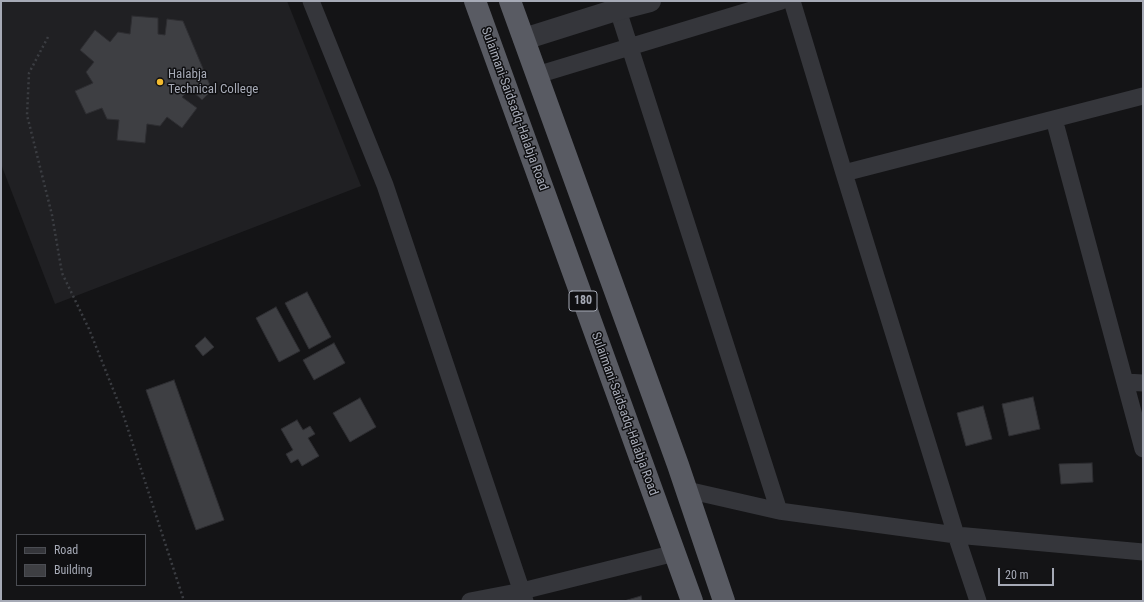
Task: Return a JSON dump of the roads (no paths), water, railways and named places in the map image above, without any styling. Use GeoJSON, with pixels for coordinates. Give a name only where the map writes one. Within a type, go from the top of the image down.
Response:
{"type":"FeatureCollection","features":[{"type":"Feature","properties":{"kind":"highway","name":"Sulaimani-Saidsadq-Halabja Road"},"geometry":{"type":"LineString","coordinates":[[475,1],[692,601]]}},
{"type":"Feature","properties":{"kind":"highway","name":"180"},"geometry":{"type":"LineString","coordinates":[[510,1],[678,464],[724,601]]}},
{"type":"Feature","properties":{"kind":"highway"},"geometry":{"type":"LineString","coordinates":[[646,474],[678,464]]}},
{"type":"Feature","properties":{"kind":"street"},"geometry":{"type":"LineString","coordinates":[[311,1],[385,185],[523,596]]}},
{"type":"Feature","properties":{"kind":"street"},"geometry":{"type":"LineString","coordinates":[[524,39],[617,5],[650,1]]}},
{"type":"Feature","properties":{"kind":"street"},"geometry":{"type":"LineString","coordinates":[[537,75],[781,1]]}},
{"type":"Feature","properties":{"kind":"street"},"geometry":{"type":"LineString","coordinates":[[792,1],[956,535],[978,601]]}},
{"type":"Feature","properties":{"kind":"street"},"geometry":{"type":"LineString","coordinates":[[617,5],[779,511]]}},
{"type":"Feature","properties":{"kind":"street"},"geometry":{"type":"LineString","coordinates":[[844,173],[1143,96]]}},
{"type":"Feature","properties":{"kind":"street"},"geometry":{"type":"LineString","coordinates":[[1054,119],[1143,449]]}},
{"type":"Feature","properties":{"kind":"street"},"geometry":{"type":"LineString","coordinates":[[1125,382],[1143,383]]}},
{"type":"Feature","properties":{"kind":"street"},"geometry":{"type":"LineString","coordinates":[[687,490],[779,511],[956,535],[1143,552]]}},
{"type":"Feature","properties":{"kind":"street"},"geometry":{"type":"LineString","coordinates":[[470,601],[523,596],[675,553]]}},
{"type":"Feature","properties":{"kind":"place","name":"Halabja Technical College"},"geometry":{"type":"Point","coordinates":[160,82]}}]}
